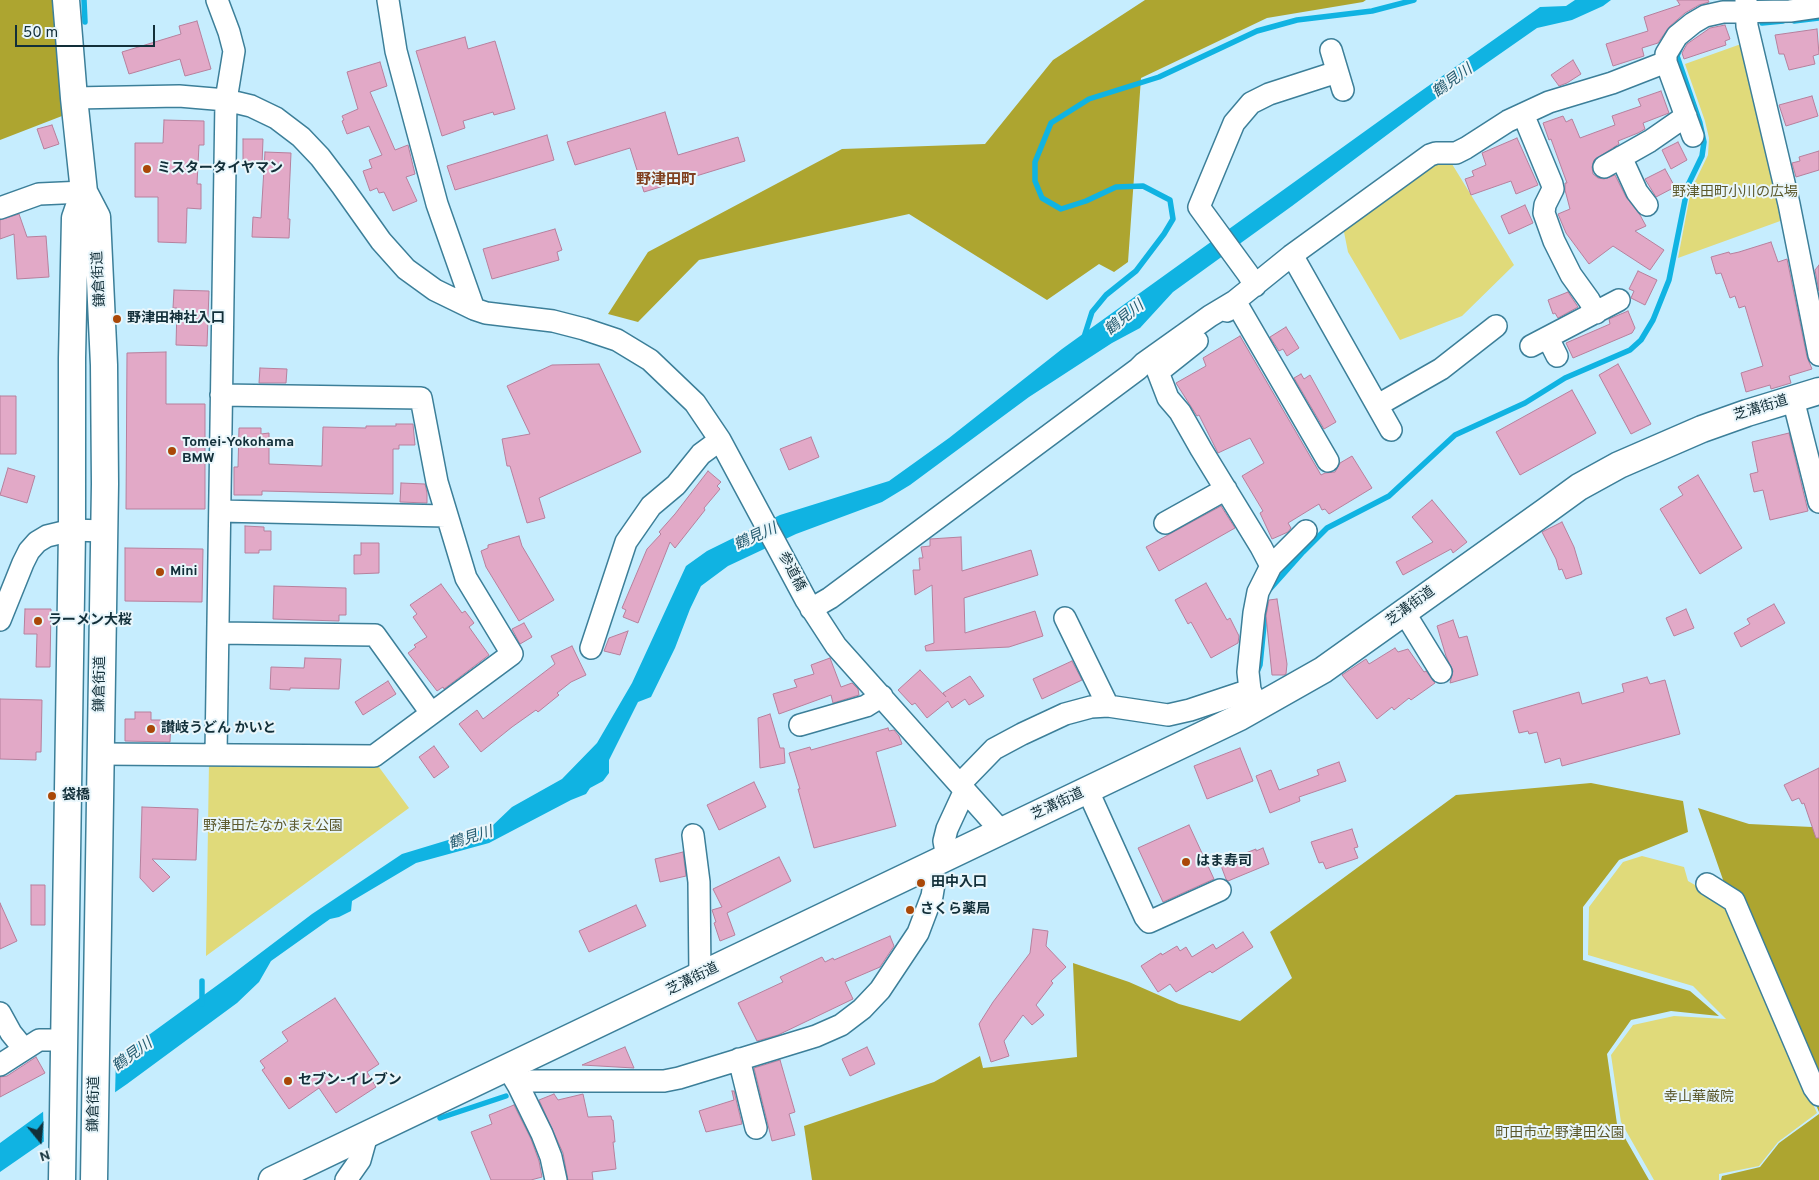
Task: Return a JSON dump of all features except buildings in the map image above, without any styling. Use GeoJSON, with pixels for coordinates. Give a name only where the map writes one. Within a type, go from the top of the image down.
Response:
{"type":"FeatureCollection","features":[{"type":"Feature","properties":{"kind":"main road","name":"鎌倉街道"},"geometry":{"type":"LineString","coordinates":[[66,0],[84,192],[97,218],[104,365],[104,531],[94,1180]]}},
{"type":"Feature","properties":{"kind":"main road","name":"鎌倉街道"},"geometry":{"type":"LineString","coordinates":[[62,1180],[75,218],[84,192]]}},
{"type":"Feature","properties":{"kind":"main road","name":"芝溝街道"},"geometry":{"type":"LineString","coordinates":[[272,1180],[367,1135],[513,1077],[700,976],[1088,790],[1254,699],[1323,670],[1579,487],[1619,465],[1702,429],[1747,413],[1819,392]]}},
{"type":"Feature","properties":{"kind":"street"},"geometry":{"type":"LineString","coordinates":[[216,754],[226,100],[234,51],[218,0]]}},
{"type":"Feature","properties":{"kind":"street"},"geometry":{"type":"LineString","coordinates":[[388,0],[396,51],[436,204],[474,309]]}},
{"type":"Feature","properties":{"kind":"street"},"geometry":{"type":"LineString","coordinates":[[1646,205],[1613,162],[1650,141],[1690,126],[1666,62],[1666,54],[1677,36],[1693,22],[1705,16],[1746,6],[1790,11],[1819,8]]}},
{"type":"Feature","properties":{"kind":"street"},"geometry":{"type":"LineString","coordinates":[[1746,6],[1746,26],[1809,254],[1819,355]]}},
{"type":"Feature","properties":{"kind":"street"},"geometry":{"type":"LineString","coordinates":[[1252,280],[1199,207],[1234,124],[1240,103],[1251,103],[1269,94],[1340,80],[1331,50]]}},
{"type":"Feature","properties":{"kind":"street"},"geometry":{"type":"LineString","coordinates":[[1271,566],[1180,412],[1168,398],[1158,372],[1219,323],[1252,280],[1292,255],[1430,155],[1461,150],[1508,121],[1549,102],[1612,83],[1666,62]]}},
{"type":"Feature","properties":{"kind":"street","name":"参道橋"},"geometry":{"type":"LineString","coordinates":[[74,98],[179,96],[226,100],[251,106],[276,118],[300,137],[320,157],[381,242],[406,269],[435,290],[486,313],[553,321],[584,329],[617,340],[650,360],[696,403],[720,440],[808,605],[836,646],[1002,832]]}},
{"type":"Feature","properties":{"kind":"street"},"geometry":{"type":"LineString","coordinates":[[1523,114],[1552,184],[1544,213],[1554,241],[1571,275],[1596,313]]}},
{"type":"Feature","properties":{"kind":"street"},"geometry":{"type":"LineString","coordinates":[[0,208],[39,194],[84,192]]}},
{"type":"Feature","properties":{"kind":"street"},"geometry":{"type":"LineString","coordinates":[[1292,255],[1392,430]]}},
{"type":"Feature","properties":{"kind":"street"},"geometry":{"type":"LineString","coordinates":[[1545,347],[1619,300]]}},
{"type":"Feature","properties":{"kind":"street"},"geometry":{"type":"LineString","coordinates":[[1235,301],[1326,448]]}},
{"type":"Feature","properties":{"kind":"street"},"geometry":{"type":"LineString","coordinates":[[808,605],[830,598],[1138,370],[1144,363],[1210,316],[1235,301]]}},
{"type":"Feature","properties":{"kind":"street"},"geometry":{"type":"LineString","coordinates":[[1378,405],[1441,369],[1479,351],[1496,326]]}},
{"type":"Feature","properties":{"kind":"street"},"geometry":{"type":"LineString","coordinates":[[100,754],[374,756],[512,654],[466,578],[437,482],[420,398],[221,395]]}},
{"type":"Feature","properties":{"kind":"street"},"geometry":{"type":"LineString","coordinates":[[1794,399],[1819,502]]}},
{"type":"Feature","properties":{"kind":"street"},"geometry":{"type":"LineString","coordinates":[[591,648],[626,542],[651,506],[676,485],[701,454],[720,440]]}},
{"type":"Feature","properties":{"kind":"street"},"geometry":{"type":"LineString","coordinates":[[1165,523],[1226,489]]}},
{"type":"Feature","properties":{"kind":"street"},"geometry":{"type":"LineString","coordinates":[[220,511],[446,516]]}},
{"type":"Feature","properties":{"kind":"street"},"geometry":{"type":"LineString","coordinates":[[0,620],[29,551],[37,542],[47,536],[72,530],[104,531]]}},
{"type":"Feature","properties":{"kind":"street"},"geometry":{"type":"LineString","coordinates":[[513,1077],[532,1081],[664,1081],[816,1036],[841,1025],[862,1009],[880,990],[918,933],[932,896],[938,862],[947,829],[963,787],[994,749],[1065,714],[1090,707],[1108,706],[1168,715],[1254,699],[1248,672],[1258,592],[1271,566],[1306,531]]}},
{"type":"Feature","properties":{"kind":"street"},"geometry":{"type":"LineString","coordinates":[[1404,612],[1441,672]]}},
{"type":"Feature","properties":{"kind":"street"},"geometry":{"type":"LineString","coordinates":[[1065,618],[1108,706]]}},
{"type":"Feature","properties":{"kind":"street"},"geometry":{"type":"LineString","coordinates":[[218,633],[375,635],[431,713]]}},
{"type":"Feature","properties":{"kind":"street"},"geometry":{"type":"LineString","coordinates":[[800,725],[866,706],[882,696]]}},
{"type":"Feature","properties":{"kind":"street"},"geometry":{"type":"LineString","coordinates":[[1088,790],[1145,917],[1149,922],[1220,890]]}},
{"type":"Feature","properties":{"kind":"street"},"geometry":{"type":"LineString","coordinates":[[693,836],[699,882],[700,976]]}},
{"type":"Feature","properties":{"kind":"street"},"geometry":{"type":"LineString","coordinates":[[1707,884],[1734,901],[1814,1088],[1819,1095]]}},
{"type":"Feature","properties":{"kind":"street"},"geometry":{"type":"LineString","coordinates":[[0,1013],[11,1033],[24,1049]]}},
{"type":"Feature","properties":{"kind":"street"},"geometry":{"type":"LineString","coordinates":[[0,1065],[39,1040],[64,1040]]}},
{"type":"Feature","properties":{"kind":"street"},"geometry":{"type":"LineString","coordinates":[[740,1059],[756,1128]]}},
{"type":"Feature","properties":{"kind":"street"},"geometry":{"type":"LineString","coordinates":[[513,1077],[545,1142],[551,1157],[556,1180]]}},
{"type":"Feature","properties":{"kind":"street"},"geometry":{"type":"LineString","coordinates":[[346,1180],[360,1160],[367,1135]]}},
{"type":"Feature","properties":{"kind":"green space"},"geometry":{"type":"Polygon","coordinates":[[[0,0],[52,0],[62,116],[0,140],[0,0]]]}},
{"type":"Feature","properties":{"kind":"green space"},"geometry":{"type":"Polygon","coordinates":[[[1145,0],[1366,0],[1267,18],[1141,78],[1128,262],[1114,272],[1099,264],[1047,300],[909,214],[699,260],[638,322],[608,314],[648,252],[842,149],[985,144],[1053,60],[1145,0]]]}},
{"type":"Feature","properties":{"kind":"green space","name":"野津田町小川の広場"},"geometry":{"type":"Polygon","coordinates":[[[1741,44],[1783,220],[1678,258],[1691,190],[1708,155],[1709,138],[1685,64],[1741,44]]]}},
{"type":"Feature","properties":{"kind":"green space"},"geometry":{"type":"Polygon","coordinates":[[[1438,159],[1452,164],[1514,265],[1462,316],[1400,340],[1348,252],[1343,227],[1438,159]]]}},
{"type":"Feature","properties":{"kind":"green space","name":"野津田たなかまえ公園"},"geometry":{"type":"Polygon","coordinates":[[[209,762],[376,763],[409,808],[206,956],[209,762]]]}},
{"type":"Feature","properties":{"kind":"green space","name":"町田市立 野津田公園"},"geometry":{"type":"Polygon","coordinates":[[[1591,783],[1683,801],[1688,832],[1619,860],[1583,907],[1583,960],[1690,991],[1719,1016],[1671,1011],[1631,1020],[1607,1054],[1617,1124],[1649,1180],[812,1180],[804,1126],[934,1082],[980,1056],[983,1068],[1077,1057],[1073,963],[1129,982],[1179,1004],[1240,1021],[1292,978],[1270,932],[1456,795],[1591,783]]]}},
{"type":"Feature","properties":{"kind":"green space"},"geometry":{"type":"Polygon","coordinates":[[[1698,808],[1749,824],[1812,827],[1819,823],[1819,1112],[1736,917],[1698,808]]]}},
{"type":"Feature","properties":{"kind":"green space","name":"幸山華厳院"},"geometry":{"type":"Polygon","coordinates":[[[1642,856],[1684,867],[1688,881],[1723,901],[1817,1113],[1778,1142],[1759,1166],[1719,1174],[1719,1180],[1654,1180],[1621,1122],[1611,1055],[1633,1025],[1674,1016],[1726,1019],[1693,986],[1588,955],[1589,907],[1623,862],[1642,856]]]}},
{"type":"Feature","properties":{"kind":"green space"},"geometry":{"type":"Polygon","coordinates":[[[1819,1114],[1819,1180],[1721,1180],[1722,1176],[1760,1167],[1779,1143],[1819,1114]]]}},
{"type":"Feature","properties":{"kind":"water","name":"鶴見川"},"geometry":{"type":"Polygon","coordinates":[[[1575,0],[1611,0],[1603,6],[1572,20],[1537,28],[1431,102],[1173,292],[1140,328],[1112,343],[1029,397],[910,485],[882,502],[796,534],[728,566],[701,586],[675,648],[651,697],[638,702],[609,760],[609,773],[603,781],[590,788],[586,794],[489,843],[416,863],[352,901],[351,911],[330,919],[271,961],[259,982],[237,1003],[127,1084],[0,1172],[0,1143],[312,914],[402,854],[491,827],[512,807],[562,779],[597,743],[632,683],[686,566],[707,551],[780,515],[889,481],[949,438],[1062,349],[1540,7],[1566,6],[1575,0]]]}},
{"type":"Feature","properties":{"kind":"pier"},"geometry":{"type":"Polygon","coordinates":[[[116,1056],[115,1096],[44,1146],[43,1108],[116,1056]]]}},
{"type":"Feature","properties":{"kind":"waterway"},"geometry":{"type":"LineString","coordinates":[[84,0],[85,22]]}},
{"type":"Feature","properties":{"kind":"waterway"},"geometry":{"type":"LineString","coordinates":[[1084,337],[1092,312],[1106,295],[1136,271],[1173,219],[1170,200],[1143,186],[1116,187],[1086,201],[1061,209],[1042,198],[1035,181],[1035,162],[1051,123],[1089,99],[1159,77],[1257,31],[1297,20],[1372,11],[1414,0]]}},
{"type":"Feature","properties":{"kind":"waterway"},"geometry":{"type":"LineString","coordinates":[[1794,21],[1819,18]]}},
{"type":"Feature","properties":{"kind":"waterway"},"geometry":{"type":"LineString","coordinates":[[1762,23],[1783,21]]}},
{"type":"Feature","properties":{"kind":"waterway"},"geometry":{"type":"LineString","coordinates":[[1270,589],[1327,528],[1389,496],[1455,435],[1525,403],[1565,378],[1630,350],[1641,340],[1653,320],[1669,280],[1688,185],[1702,156],[1704,142],[1700,123],[1677,56],[1680,49]]}},
{"type":"Feature","properties":{"kind":"waterway"},"geometry":{"type":"LineString","coordinates":[[1257,672],[1260,665],[1266,605]]}},
{"type":"Feature","properties":{"kind":"waterway"},"geometry":{"type":"LineString","coordinates":[[202,981],[202,1004]]}},
{"type":"Feature","properties":{"kind":"waterway"},"geometry":{"type":"LineString","coordinates":[[440,1118],[506,1096]]}},
{"type":"Feature","properties":{"kind":"place","name":"ミスタータイヤマン"},"geometry":{"type":"Point","coordinates":[147,169]}},
{"type":"Feature","properties":{"kind":"place","name":"野津田神社入口"},"geometry":{"type":"Point","coordinates":[117,319]}},
{"type":"Feature","properties":{"kind":"place","name":"Tomei-Yokohama BMW"},"geometry":{"type":"Point","coordinates":[172,451]}},
{"type":"Feature","properties":{"kind":"place","name":"Mini"},"geometry":{"type":"Point","coordinates":[160,572]}},
{"type":"Feature","properties":{"kind":"place","name":"ラーメン大桜"},"geometry":{"type":"Point","coordinates":[38,621]}},
{"type":"Feature","properties":{"kind":"place","name":"讃岐うどん かいと"},"geometry":{"type":"Point","coordinates":[151,729]}},
{"type":"Feature","properties":{"kind":"place","name":"袋橋"},"geometry":{"type":"Point","coordinates":[52,796]}},
{"type":"Feature","properties":{"kind":"place","name":"はま寿司"},"geometry":{"type":"Point","coordinates":[1186,862]}},
{"type":"Feature","properties":{"kind":"place","name":"田中入口"},"geometry":{"type":"Point","coordinates":[921,883]}},
{"type":"Feature","properties":{"kind":"place","name":"さくら薬局"},"geometry":{"type":"Point","coordinates":[910,910]}},
{"type":"Feature","properties":{"kind":"place","name":"セブン-イレブン"},"geometry":{"type":"Point","coordinates":[288,1081]}},
{"type":"Feature","properties":{"kind":"district","name":"野津田町"},"geometry":{"type":"Point","coordinates":[666,181]}}]}
